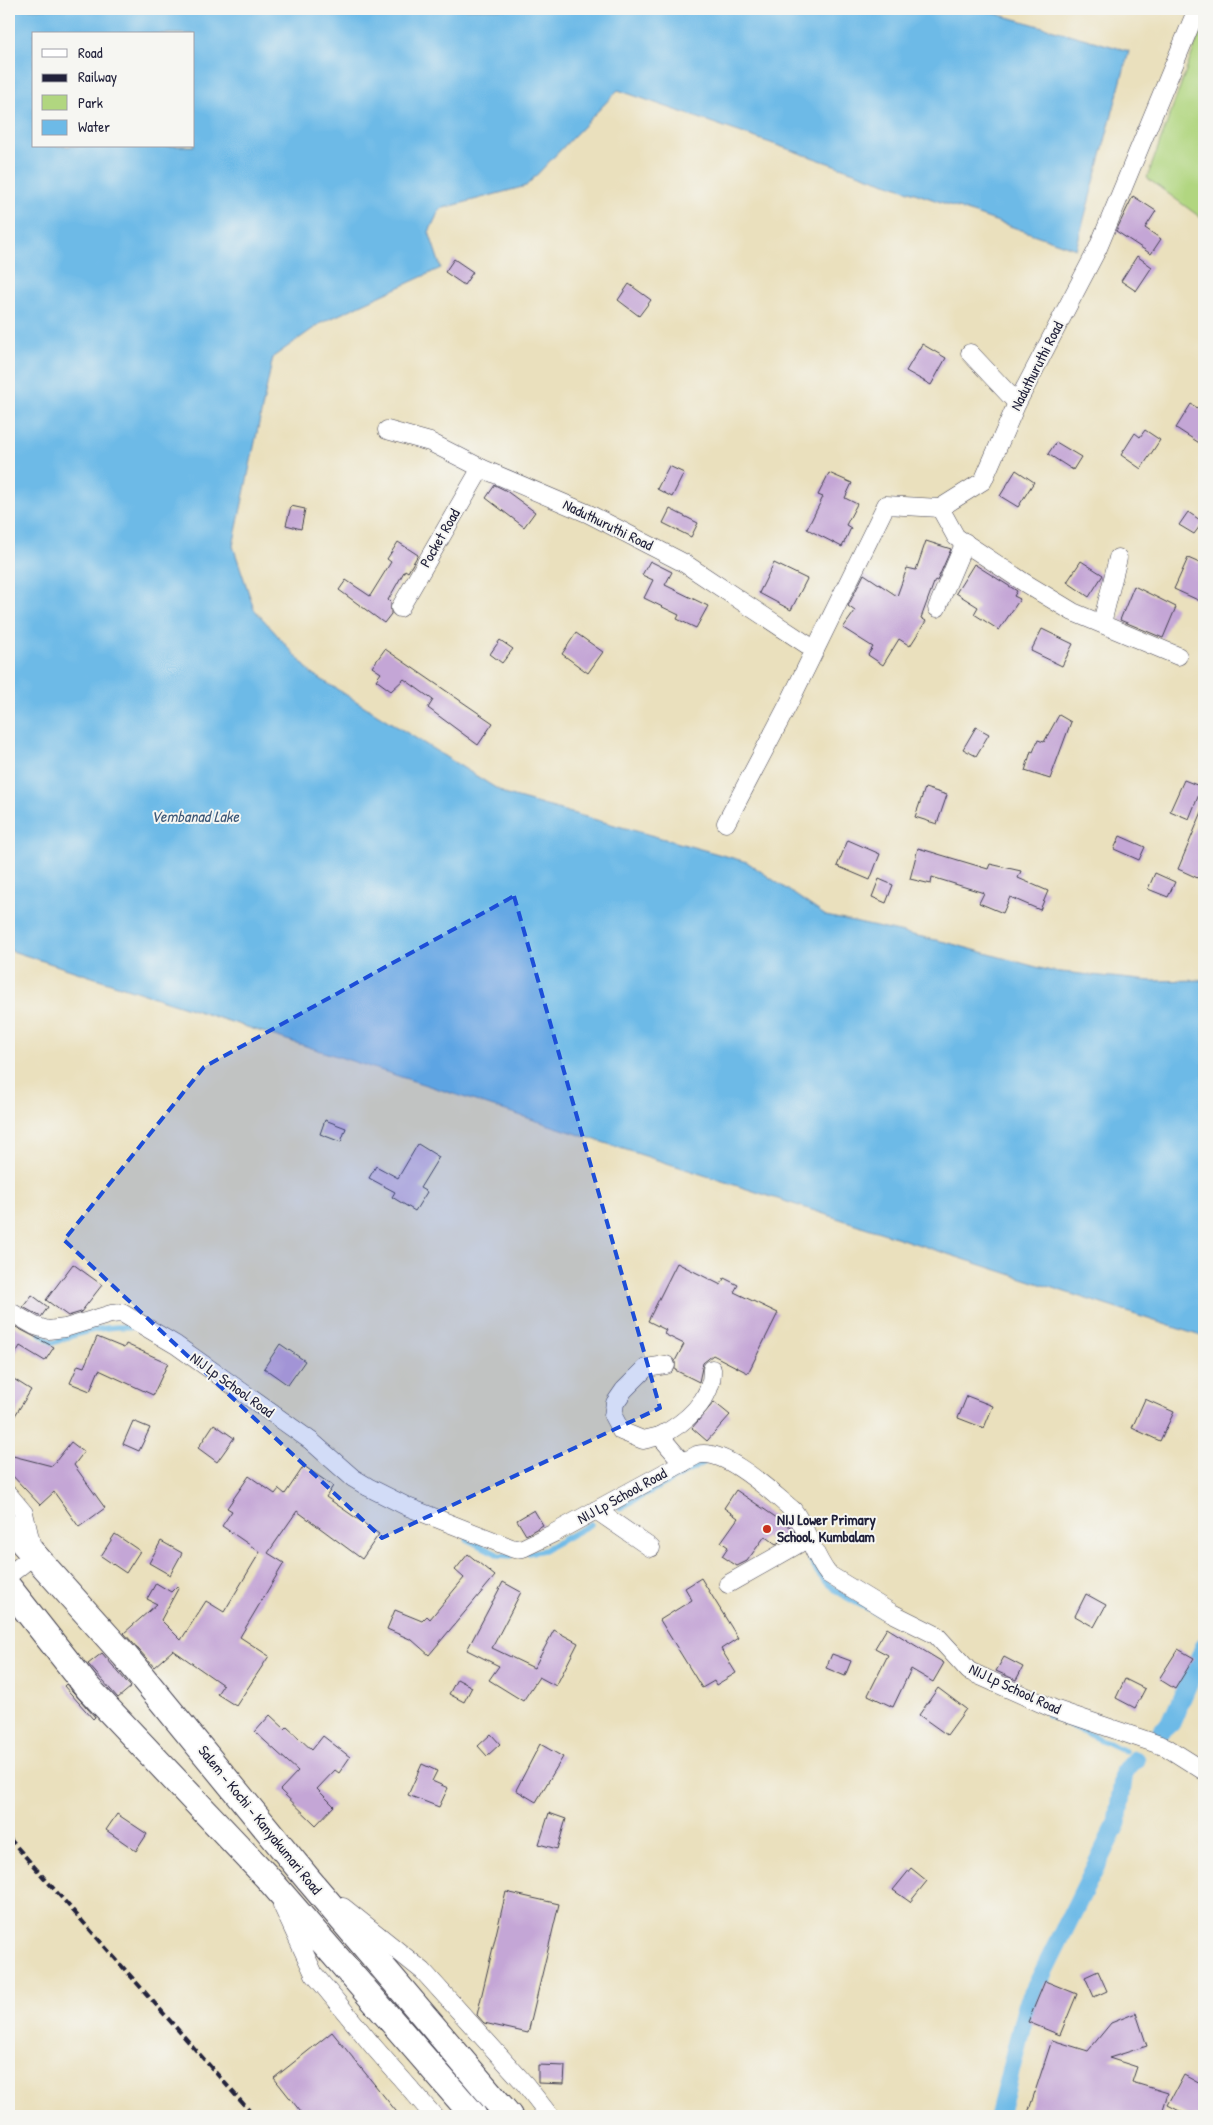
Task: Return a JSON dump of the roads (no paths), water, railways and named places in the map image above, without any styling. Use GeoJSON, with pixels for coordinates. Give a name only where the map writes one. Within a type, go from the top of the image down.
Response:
{"type":"FeatureCollection","features":[{"type":"Feature","properties":{"kind":"highway","name":"Salem - Kochi - Kanyakumari Road"},"geometry":{"type":"LineString","coordinates":[[9,1527],[125,1656],[308,1878],[509,2116]]}},
{"type":"Feature","properties":{"kind":"highway","name":"Salem - Kochi - Kanyakumari Road"},"geometry":{"type":"LineString","coordinates":[[9,1588],[88,1688],[266,1876],[474,2116]]}},
{"type":"Feature","properties":{"kind":"street","name":"Naduthuruthi Road"},"geometry":{"type":"LineString","coordinates":[[940,508],[983,481],[1017,403],[1098,248],[1197,9]]}},
{"type":"Feature","properties":{"kind":"street"},"geometry":{"type":"LineString","coordinates":[[970,353],[1017,403]]}},
{"type":"Feature","properties":{"kind":"street","name":"Naduthuruthi Road"},"geometry":{"type":"LineString","coordinates":[[387,430],[430,442],[481,468],[589,514],[684,562],[815,650]]}},
{"type":"Feature","properties":{"kind":"street","name":"Pocket Road"},"geometry":{"type":"LineString","coordinates":[[400,608],[481,468]]}},
{"type":"Feature","properties":{"kind":"street"},"geometry":{"type":"LineString","coordinates":[[726,823],[815,650],[886,505],[940,508],[956,537],[1073,612],[1178,656]]}},
{"type":"Feature","properties":{"kind":"street"},"geometry":{"type":"LineString","coordinates":[[937,608],[965,542]]}},
{"type":"Feature","properties":{"kind":"street"},"geometry":{"type":"LineString","coordinates":[[1102,623],[1118,558]]}},
{"type":"Feature","properties":{"kind":"street","name":"NIJ Lp School Road"},"geometry":{"type":"LineString","coordinates":[[9,1311],[34,1326],[48,1330],[66,1328],[111,1314],[122,1313],[176,1345],[311,1441],[353,1478],[368,1487],[408,1507],[514,1548],[523,1548],[683,1463],[703,1454],[714,1454],[728,1461],[793,1510],[809,1538],[821,1566],[828,1574],[892,1613],[936,1635],[969,1671],[1054,1709],[1166,1747],[1204,1770]]}},
{"type":"Feature","properties":{"kind":"street"},"geometry":{"type":"LineString","coordinates":[[666,1365],[646,1368],[636,1377],[615,1403],[613,1416],[621,1431],[643,1440],[660,1436],[680,1424],[702,1402],[713,1382],[712,1369]]}},
{"type":"Feature","properties":{"kind":"street"},"geometry":{"type":"LineString","coordinates":[[660,1436],[683,1463]]}},
{"type":"Feature","properties":{"kind":"street"},"geometry":{"type":"LineString","coordinates":[[9,1495],[24,1513],[34,1555],[9,1575]]}},
{"type":"Feature","properties":{"kind":"street"},"geometry":{"type":"LineString","coordinates":[[596,1510],[651,1548]]}},
{"type":"Feature","properties":{"kind":"street"},"geometry":{"type":"LineString","coordinates":[[728,1584],[809,1538]]}},
{"type":"Feature","properties":{"kind":"street"},"geometry":{"type":"LineString","coordinates":[[266,1876],[280,1898],[314,1974],[434,2116]]}},
{"type":"Feature","properties":{"kind":"street"},"geometry":{"type":"LineString","coordinates":[[308,1878],[423,1971],[525,2084],[550,2116]]}},
{"type":"Feature","properties":{"kind":"water","name":"Vembanad Lake"},"geometry":{"type":"Polygon","coordinates":[[[9,9],[979,9],[1129,51],[1076,249],[618,90],[526,186],[440,209],[429,232],[441,268],[321,323],[273,357],[233,546],[254,609],[311,673],[507,795],[747,862],[826,916],[945,942],[1051,971],[1151,981],[1204,980],[1204,1337],[9,950],[9,9]]]}},
{"type":"Feature","properties":{"kind":"waterway"},"geometry":{"type":"LineString","coordinates":[[40,1334],[53,1343],[92,1330],[112,1327],[133,1327]]}},
{"type":"Feature","properties":{"kind":"waterway"},"geometry":{"type":"LineString","coordinates":[[620,1508],[705,1462]]}},
{"type":"Feature","properties":{"kind":"waterway"},"geometry":{"type":"LineString","coordinates":[[528,1553],[544,1550],[591,1524]]}},
{"type":"Feature","properties":{"kind":"waterway"},"geometry":{"type":"LineString","coordinates":[[467,1539],[499,1555],[511,1556]]}},
{"type":"Feature","properties":{"kind":"waterway"},"geometry":{"type":"LineString","coordinates":[[810,1559],[815,1569],[830,1586],[849,1599],[879,1614]]}},
{"type":"Feature","properties":{"kind":"waterway"},"geometry":{"type":"LineString","coordinates":[[1161,1732],[1171,1723],[1204,1647]]}},
{"type":"Feature","properties":{"kind":"waterway"},"geometry":{"type":"LineString","coordinates":[[1048,1715],[1125,1751]]}},
{"type":"Feature","properties":{"kind":"waterway"},"geometry":{"type":"LineString","coordinates":[[999,2116],[1027,2005],[1117,1823],[1124,1772],[1135,1760]]}},
{"type":"Feature","properties":{"kind":"railway"},"geometry":{"type":"LineString","coordinates":[[9,1838],[254,2116]]}},
{"type":"Feature","properties":{"kind":"place","name":"NIJ Lower Primary School, Kumbalam"},"geometry":{"type":"Point","coordinates":[767,1529]}}]}
